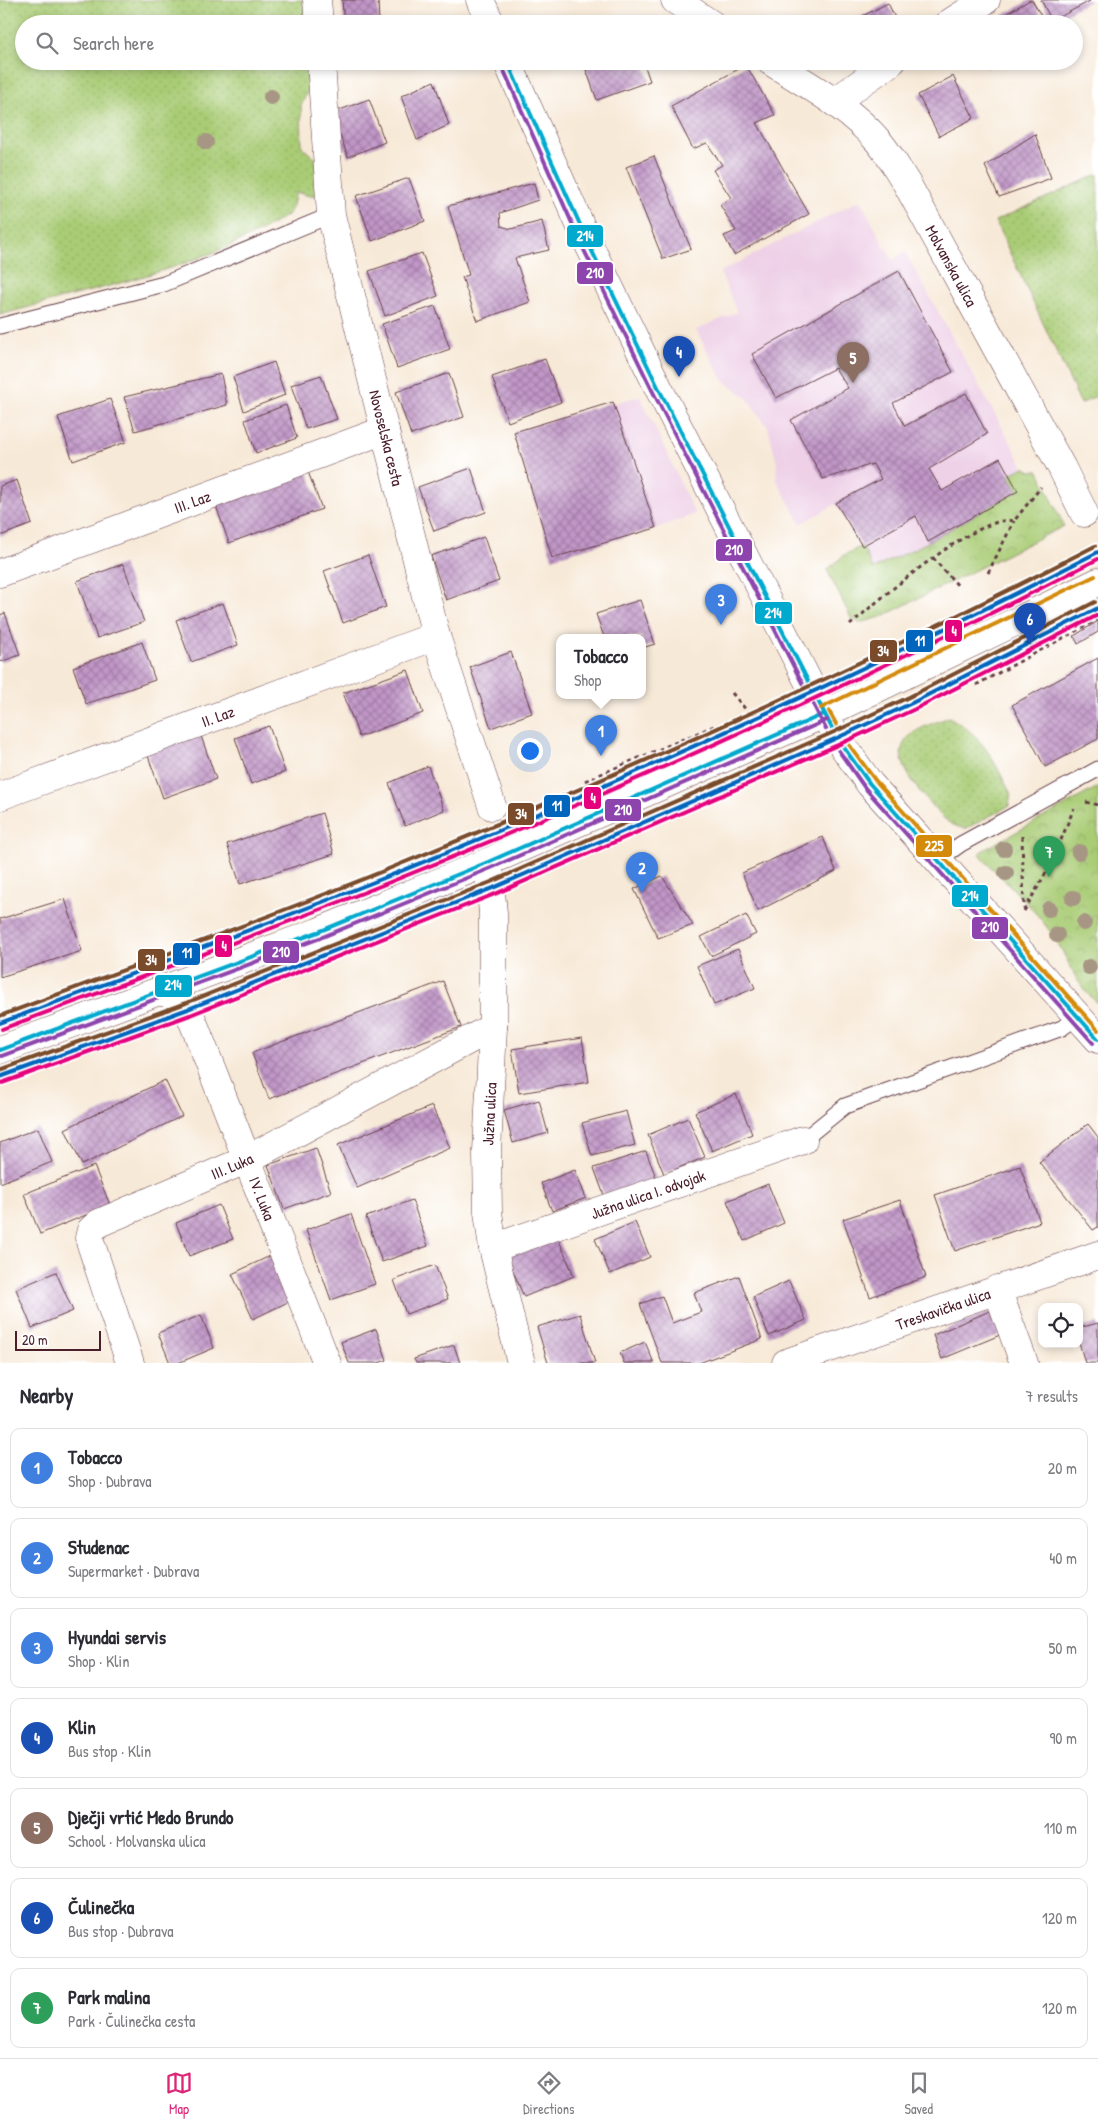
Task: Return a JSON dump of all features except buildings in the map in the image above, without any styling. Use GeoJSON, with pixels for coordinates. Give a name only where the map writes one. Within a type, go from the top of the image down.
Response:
{"type":"FeatureCollection","features":[{"type":"Feature","properties":{"kind":"street"},"geometry":{"type":"LineString","coordinates":[[317,0],[318,15]]}},
{"type":"Feature","properties":{"kind":"street"},"geometry":{"type":"LineString","coordinates":[[480,0],[487,15]]}},
{"type":"Feature","properties":{"kind":"street"},"geometry":{"type":"LineString","coordinates":[[675,0],[698,15]]}},
{"type":"Feature","properties":{"kind":"street"},"geometry":{"type":"LineString","coordinates":[[962,15],[986,0]]}},
{"type":"Feature","properties":{"kind":"street","name":"Novoselska cesta"},"geometry":{"type":"LineString","coordinates":[[322,70],[331,215],[436,636],[492,806]]}},
{"type":"Feature","properties":{"kind":"street"},"geometry":{"type":"LineString","coordinates":[[511,70],[590,247],[654,378],[837,738],[864,776],[937,861],[1098,1040]]}},
{"type":"Feature","properties":{"kind":"street","name":"Molvanska ulica"},"geometry":{"type":"LineString","coordinates":[[784,70],[857,119],[880,144],[907,184],[1062,468],[1084,513]]}},
{"type":"Feature","properties":{"kind":"street"},"geometry":{"type":"LineString","coordinates":[[834,102],[879,70]]}},
{"type":"Feature","properties":{"kind":"street","name":"III. Laz"},"geometry":{"type":"LineString","coordinates":[[0,573],[385,430]]}},
{"type":"Feature","properties":{"kind":"street"},"geometry":{"type":"LineString","coordinates":[[0,1050],[318,932],[488,862],[824,714],[1098,582]]}},
{"type":"Feature","properties":{"kind":"street","name":"II. Laz"},"geometry":{"type":"LineString","coordinates":[[0,796],[436,636]]}},
{"type":"Feature","properties":{"kind":"street","name":"Južna ulica"},"geometry":{"type":"LineString","coordinates":[[488,862],[493,902],[493,1026],[487,1152],[488,1212],[493,1248],[521,1363]]}},
{"type":"Feature","properties":{"kind":"street","name":"IV. Luka"},"geometry":{"type":"LineString","coordinates":[[160,991],[178,997],[188,1009],[327,1363]]}},
{"type":"Feature","properties":{"kind":"street","name":"III. Luka"},"geometry":{"type":"LineString","coordinates":[[130,1363],[89,1238],[91,1230],[108,1218],[248,1159],[493,1026]]}},
{"type":"Feature","properties":{"kind":"street","name":"Južna ulica I. odvojak"},"geometry":{"type":"LineString","coordinates":[[493,1248],[803,1140]]}},
{"type":"Feature","properties":{"kind":"street","name":"Treskavička ulica"},"geometry":{"type":"LineString","coordinates":[[788,1363],[1098,1255]]}},
{"type":"Feature","properties":{"kind":"street"},"geometry":{"type":"LineString","coordinates":[[997,1289],[1024,1363]]}},
{"type":"Feature","properties":{"kind":"lane"},"geometry":{"type":"LineString","coordinates":[[0,326],[164,284],[331,215]]}},
{"type":"Feature","properties":{"kind":"lane"},"geometry":{"type":"LineString","coordinates":[[937,861],[961,844],[1098,770]]}},
{"type":"Feature","properties":{"kind":"lane"},"geometry":{"type":"LineString","coordinates":[[803,1140],[845,1106],[1062,1028],[1078,1017]]}},
{"type":"Feature","properties":{"kind":"path"},"geometry":{"type":"LineString","coordinates":[[988,573],[1014,521],[1034,493],[1062,468]]}},
{"type":"Feature","properties":{"kind":"path"},"geometry":{"type":"LineString","coordinates":[[850,625],[933,558],[982,526],[1006,519],[1014,521]]}},
{"type":"Feature","properties":{"kind":"path"},"geometry":{"type":"LineString","coordinates":[[933,558],[959,587]]}},
{"type":"Feature","properties":{"kind":"path"},"geometry":{"type":"LineString","coordinates":[[976,685],[1098,619]]}},
{"type":"Feature","properties":{"kind":"path"},"geometry":{"type":"LineString","coordinates":[[732,693],[747,712]]}},
{"type":"Feature","properties":{"kind":"path"},"geometry":{"type":"LineString","coordinates":[[585,781],[714,726]]}},
{"type":"Feature","properties":{"kind":"path"},"geometry":{"type":"LineString","coordinates":[[1019,813],[1022,839],[1024,911],[1052,862],[1078,800]]}},
{"type":"Feature","properties":{"kind":"shaded area"},"geometry":{"type":"Polygon","coordinates":[[[860,200],[892,260],[905,252],[1024,467],[1010,475],[1018,491],[928,542],[873,569],[836,504],[801,524],[776,479],[777,464],[768,427],[746,397],[723,380],[696,330],[737,312],[720,272],[860,200]]]}},
{"type":"Feature","properties":{"kind":"shaded area"},"geometry":{"type":"Polygon","coordinates":[[[640,396],[695,514],[656,528],[552,558],[514,432],[640,396]]]}},
{"type":"Feature","properties":{"kind":"green space"},"geometry":{"type":"Polygon","coordinates":[[[0,0],[303,0],[306,15],[15,15],[15,70],[307,70],[308,91],[301,105],[302,147],[317,160],[321,194],[310,196],[296,192],[292,208],[286,216],[242,240],[209,254],[140,277],[0,315],[0,0]]]}},
{"type":"Feature","properties":{"kind":"green space"},"geometry":{"type":"Polygon","coordinates":[[[1098,174],[1098,395],[1081,404],[995,221],[1098,174]]]}},
{"type":"Feature","properties":{"kind":"green space"},"geometry":{"type":"Polygon","coordinates":[[[1024,467],[1031,471],[1039,471],[1064,526],[881,617],[860,623],[851,618],[827,570],[844,555],[862,546],[873,569],[928,542],[1018,491],[1009,475],[1024,467]]]}},
{"type":"Feature","properties":{"kind":"green space"},"geometry":{"type":"Polygon","coordinates":[[[949,717],[980,741],[993,760],[1011,794],[1009,806],[965,829],[949,822],[933,807],[909,776],[901,756],[905,741],[910,736],[922,728],[949,717]]]}},
{"type":"Feature","properties":{"kind":"green space"},"geometry":{"type":"Polygon","coordinates":[[[1098,787],[1098,1003],[1083,989],[1052,934],[1018,894],[982,858],[980,852],[1098,787]]]}},
{"type":"Feature","properties":{"kind":"transit line","name":"210"},"geometry":{"type":"LineString","coordinates":[[504,70],[584,250],[652,390],[832,741],[865,788],[1093,1043]]}},
{"type":"Feature","properties":{"kind":"transit line","name":"214"},"geometry":{"type":"LineString","coordinates":[[511,70],[590,247],[658,387],[837,738],[870,784],[1098,1039]]}},
{"type":"Feature","properties":{"kind":"transit line","name":"34"},"geometry":{"type":"LineString","coordinates":[[0,1016],[299,904],[487,829],[663,753],[837,673],[924,632],[1095,546]]}},
{"type":"Feature","properties":{"kind":"transit line","name":"11"},"geometry":{"type":"LineString","coordinates":[[0,1023],[349,892],[576,798],[752,720],[926,638],[1098,552]]}},
{"type":"Feature","properties":{"kind":"transit line","name":"4"},"geometry":{"type":"LineString","coordinates":[[2,1029],[351,898],[578,805],[753,727],[927,645],[1098,559]]}},
{"type":"Feature","properties":{"kind":"transit line","name":"225"},"geometry":{"type":"LineString","coordinates":[[821,708],[1095,576]]}},
{"type":"Feature","properties":{"kind":"transit line","name":"34"},"geometry":{"type":"LineString","coordinates":[[0,1070],[186,1003],[491,882],[834,732],[909,697],[1095,602]]}},
{"type":"Feature","properties":{"kind":"transit line","name":"11"},"geometry":{"type":"LineString","coordinates":[[0,1077],[188,1009],[493,888],[837,738],[912,703],[1098,608]]}},
{"type":"Feature","properties":{"kind":"transit line","name":"4"},"geometry":{"type":"LineString","coordinates":[[2,1083],[190,1015],[495,894],[840,744],[915,709],[1098,615]]}},
{"type":"Feature","properties":{"kind":"transit line","name":"225"},"geometry":{"type":"LineString","coordinates":[[829,711],[842,735],[875,780],[1098,1030]]}},
{"type":"Feature","properties":{"kind":"transit line","name":"214"},"geometry":{"type":"LineString","coordinates":[[0,1050],[318,932],[488,862],[824,714]]}},
{"type":"Feature","properties":{"kind":"transit line","name":"210"},"geometry":{"type":"LineString","coordinates":[[2,1056],[320,938],[491,868],[827,720]]}},
{"type":"Feature","properties":{"kind":"place","name":"Klin"},"geometry":{"type":"Point","coordinates":[679,377]}},
{"type":"Feature","properties":{"kind":"place","name":"Dječji vrtić Medo Brundo"},"geometry":{"type":"Point","coordinates":[853,383]}},
{"type":"Feature","properties":{"kind":"place","name":"Hyundai servis"},"geometry":{"type":"Point","coordinates":[721,625]}},
{"type":"Feature","properties":{"kind":"place","name":"Čulinečka"},"geometry":{"type":"Point","coordinates":[1030,644]}},
{"type":"Feature","properties":{"kind":"place","name":"Tobacco"},"geometry":{"type":"Point","coordinates":[601,756]}},
{"type":"Feature","properties":{"kind":"place","name":"Park malina"},"geometry":{"type":"Point","coordinates":[1049,877]}},
{"type":"Feature","properties":{"kind":"place","name":"Studenac"},"geometry":{"type":"Point","coordinates":[642,893]}}]}
